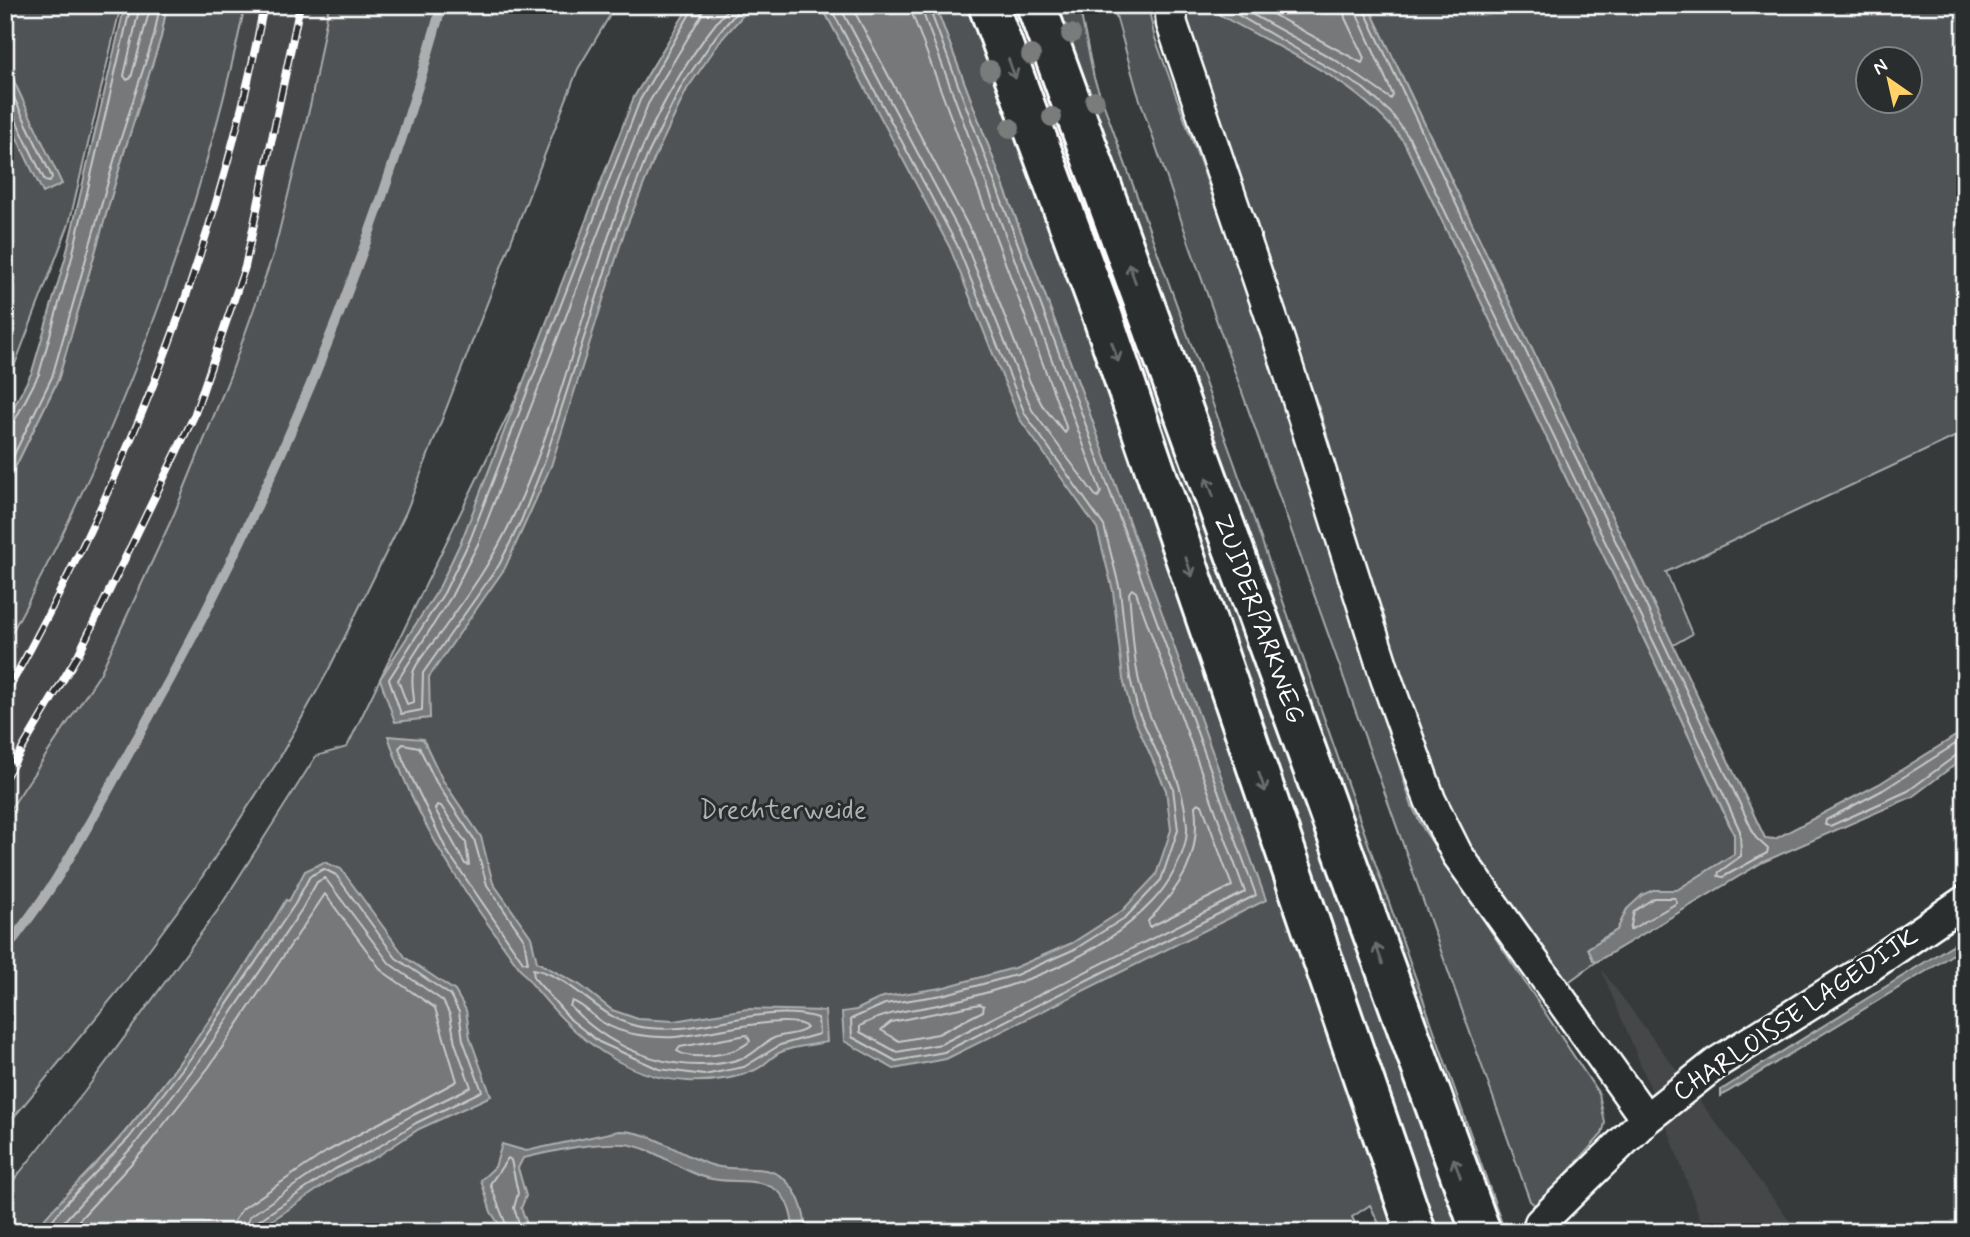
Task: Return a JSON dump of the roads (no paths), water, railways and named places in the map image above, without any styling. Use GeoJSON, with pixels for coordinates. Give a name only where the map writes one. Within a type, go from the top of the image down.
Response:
{"type":"FeatureCollection","features":[{"type":"Feature","properties":{"kind":"main road","name":"ZUIDERPARKWEG"},"geometry":{"type":"LineString","coordinates":[[988,5],[1101,312],[1416,1232]]}},
{"type":"Feature","properties":{"kind":"main road","name":"ZUIDERPARKWEG"},"geometry":{"type":"LineString","coordinates":[[1036,5],[1480,1232]]}},
{"type":"Feature","properties":{"kind":"street"},"geometry":{"type":"LineString","coordinates":[[1170,5],[1172,24],[1279,340],[1387,678],[1430,800],[1457,853],[1646,1119]]}},
{"type":"Feature","properties":{"kind":"street","name":"CHARLOISSE LAGEDIJK"},"geometry":{"type":"LineString","coordinates":[[1540,1223],[1646,1119],[1718,1062],[1860,973],[1965,901]]}},
{"type":"Feature","properties":{"kind":"water"},"geometry":{"type":"Polygon","coordinates":[[[125,5],[167,5],[161,37],[125,149],[58,380],[5,488],[5,424],[32,372],[65,259],[125,5]]]}},
{"type":"Feature","properties":{"kind":"water"},"geometry":{"type":"Polygon","coordinates":[[[690,5],[752,5],[721,40],[687,89],[655,157],[625,230],[551,466],[505,568],[429,677],[430,718],[395,722],[380,679],[438,590],[463,537],[634,97],[690,5]]]}},
{"type":"Feature","properties":{"kind":"water"},"geometry":{"type":"Polygon","coordinates":[[[821,5],[935,5],[1087,406],[1266,900],[946,1059],[894,1069],[844,1041],[842,1012],[856,1010],[883,997],[941,988],[1014,968],[1072,943],[1122,911],[1156,875],[1171,830],[1166,790],[1132,714],[1123,679],[1113,591],[1097,528],[1019,418],[950,248],[821,5]]]}},
{"type":"Feature","properties":{"kind":"water"},"geometry":{"type":"Polygon","coordinates":[[[1212,5],[1368,5],[1765,838],[1775,839],[1879,784],[1965,730],[1965,757],[1912,797],[1763,862],[1596,962],[1593,960],[1588,948],[1617,930],[1627,909],[1642,895],[1653,890],[1677,890],[1734,854],[1734,834],[1652,656],[1404,142],[1386,120],[1343,84],[1220,15],[1212,5]]]}},
{"type":"Feature","properties":{"kind":"water"},"geometry":{"type":"Polygon","coordinates":[[[5,62],[62,184],[43,193],[5,113],[5,62]]]}},
{"type":"Feature","properties":{"kind":"water"},"geometry":{"type":"Polygon","coordinates":[[[388,736],[423,739],[442,779],[481,837],[493,883],[531,937],[537,962],[580,985],[612,1010],[638,1019],[674,1021],[747,1009],[825,1011],[827,1042],[786,1050],[747,1073],[704,1081],[655,1076],[625,1065],[598,1049],[551,1007],[511,957],[477,908],[420,813],[388,736]]]}},
{"type":"Feature","properties":{"kind":"water"},"geometry":{"type":"Polygon","coordinates":[[[324,862],[341,869],[406,958],[455,991],[466,1010],[470,1038],[491,1096],[419,1129],[376,1157],[339,1175],[255,1232],[34,1232],[147,1106],[210,1020],[286,900],[289,901],[305,871],[324,862]]]}},
{"type":"Feature","properties":{"kind":"water"},"geometry":{"type":"Polygon","coordinates":[[[1965,937],[1965,946],[1938,964],[1721,1096],[1721,1090],[1965,937]]]}},
{"type":"Feature","properties":{"kind":"water"},"geometry":{"type":"Polygon","coordinates":[[[619,1131],[644,1135],[715,1166],[776,1173],[789,1184],[797,1196],[803,1210],[806,1232],[793,1232],[791,1214],[786,1202],[780,1193],[768,1185],[707,1178],[646,1149],[624,1144],[599,1144],[523,1158],[518,1168],[526,1196],[521,1208],[530,1232],[504,1232],[491,1212],[481,1180],[495,1167],[502,1144],[526,1151],[619,1131]]]}},
{"type":"Feature","properties":{"kind":"waterway"},"geometry":{"type":"LineString","coordinates":[[5,951],[54,883],[110,787],[187,648],[274,470],[313,379],[383,195],[442,5]]}},
{"type":"Feature","properties":{"kind":"railway"},"geometry":{"type":"LineString","coordinates":[[5,695],[90,530],[163,360],[194,274],[221,185],[245,96],[264,5]]}},
{"type":"Feature","properties":{"kind":"railway"},"geometry":{"type":"LineString","coordinates":[[5,778],[79,653],[194,416],[245,267],[300,5]]}},
{"type":"Feature","properties":{"kind":"park label","name":"Drechterweide"},"geometry":{"type":"Point","coordinates":[783,811]}}]}
